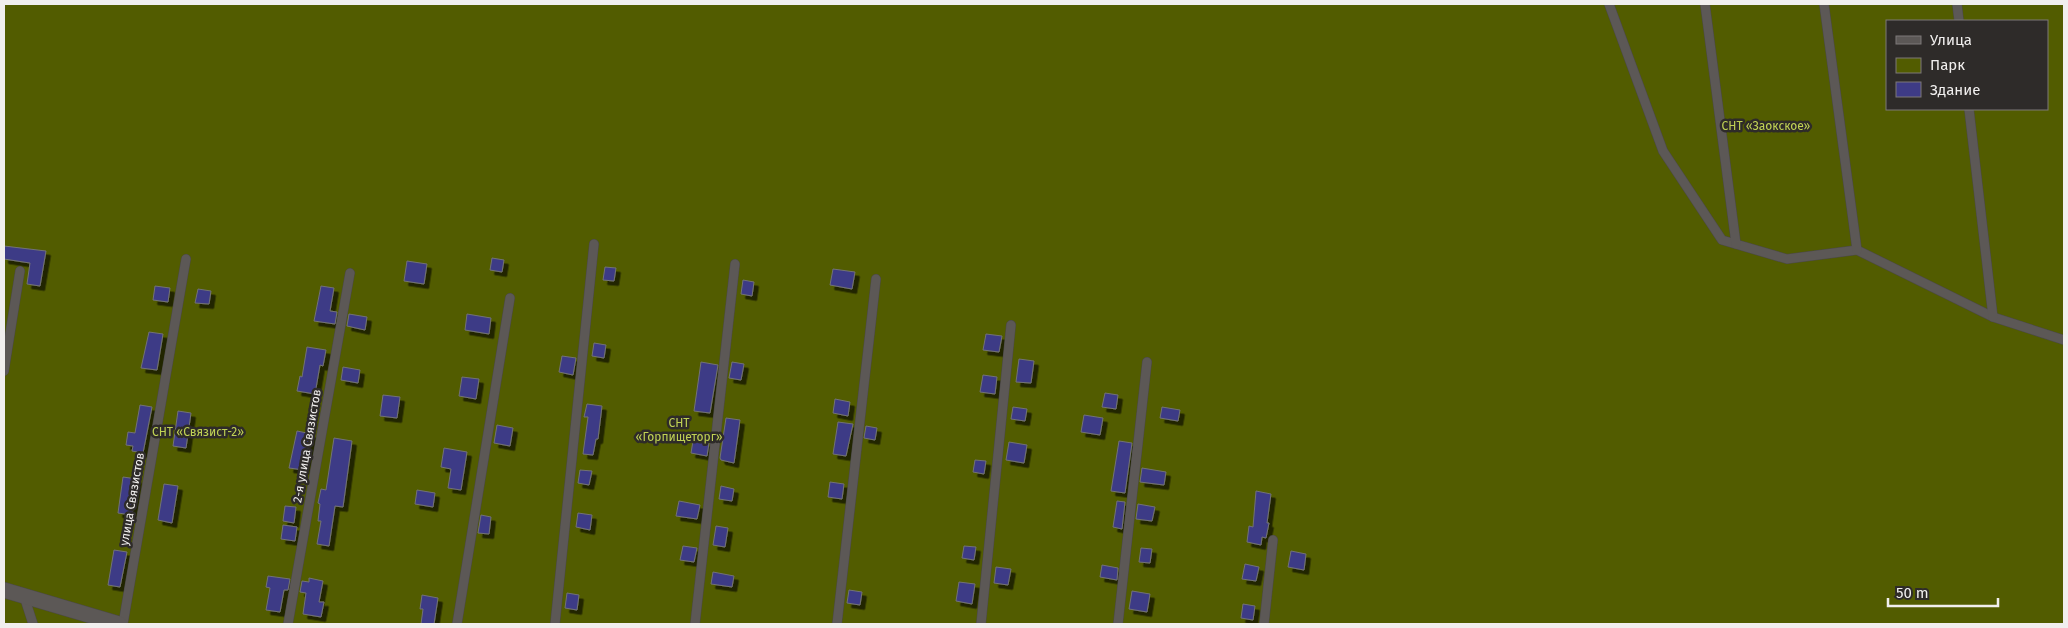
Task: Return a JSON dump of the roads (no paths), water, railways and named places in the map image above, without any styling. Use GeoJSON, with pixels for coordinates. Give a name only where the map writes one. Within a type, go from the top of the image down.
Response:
{"type":"FeatureCollection","features":[{"type":"Feature","properties":{"kind":"street"},"geometry":{"type":"LineString","coordinates":[[4,590],[121,624]]}},
{"type":"Feature","properties":{"kind":"lane"},"geometry":{"type":"LineString","coordinates":[[1609,4],[1664,151],[1722,240],[1787,259],[1857,250],[1993,317],[2064,340]]}},
{"type":"Feature","properties":{"kind":"lane"},"geometry":{"type":"LineString","coordinates":[[1706,4],[1736,244]]}},
{"type":"Feature","properties":{"kind":"lane"},"geometry":{"type":"LineString","coordinates":[[1824,4],[1857,250]]}},
{"type":"Feature","properties":{"kind":"lane"},"geometry":{"type":"LineString","coordinates":[[1957,4],[1959,20]]}},
{"type":"Feature","properties":{"kind":"lane"},"geometry":{"type":"LineString","coordinates":[[1969,110],[1993,317]]}},
{"type":"Feature","properties":{"kind":"lane"},"geometry":{"type":"LineString","coordinates":[[555,624],[594,244]]}},
{"type":"Feature","properties":{"kind":"lane","name":"улица Связистов"},"geometry":{"type":"LineString","coordinates":[[121,624],[186,259]]}},
{"type":"Feature","properties":{"kind":"lane"},"geometry":{"type":"LineString","coordinates":[[695,624],[735,264]]}},
{"type":"Feature","properties":{"kind":"lane"},"geometry":{"type":"LineString","coordinates":[[4,371],[20,271]]}},
{"type":"Feature","properties":{"kind":"lane","name":"2-я улица Связистов"},"geometry":{"type":"LineString","coordinates":[[288,624],[350,273]]}},
{"type":"Feature","properties":{"kind":"lane"},"geometry":{"type":"LineString","coordinates":[[838,624],[876,279]]}},
{"type":"Feature","properties":{"kind":"lane"},"geometry":{"type":"LineString","coordinates":[[457,624],[510,298]]}},
{"type":"Feature","properties":{"kind":"lane"},"geometry":{"type":"LineString","coordinates":[[980,624],[1011,325]]}},
{"type":"Feature","properties":{"kind":"lane"},"geometry":{"type":"LineString","coordinates":[[1118,624],[1147,362]]}},
{"type":"Feature","properties":{"kind":"lane"},"geometry":{"type":"LineString","coordinates":[[1264,624],[1273,540]]}},
{"type":"Feature","properties":{"kind":"lane"},"geometry":{"type":"LineString","coordinates":[[24,596],[33,624]]}},
{"type":"Feature","properties":{"kind":"park label","name":"СНТ «Заокское»"},"geometry":{"type":"Point","coordinates":[1766,126]}},
{"type":"Feature","properties":{"kind":"park label","name":"СНТ «Горпищеторг»"},"geometry":{"type":"Point","coordinates":[679,430]}},
{"type":"Feature","properties":{"kind":"park label","name":"СНТ «Связист-2»"},"geometry":{"type":"Point","coordinates":[198,432]}}]}
